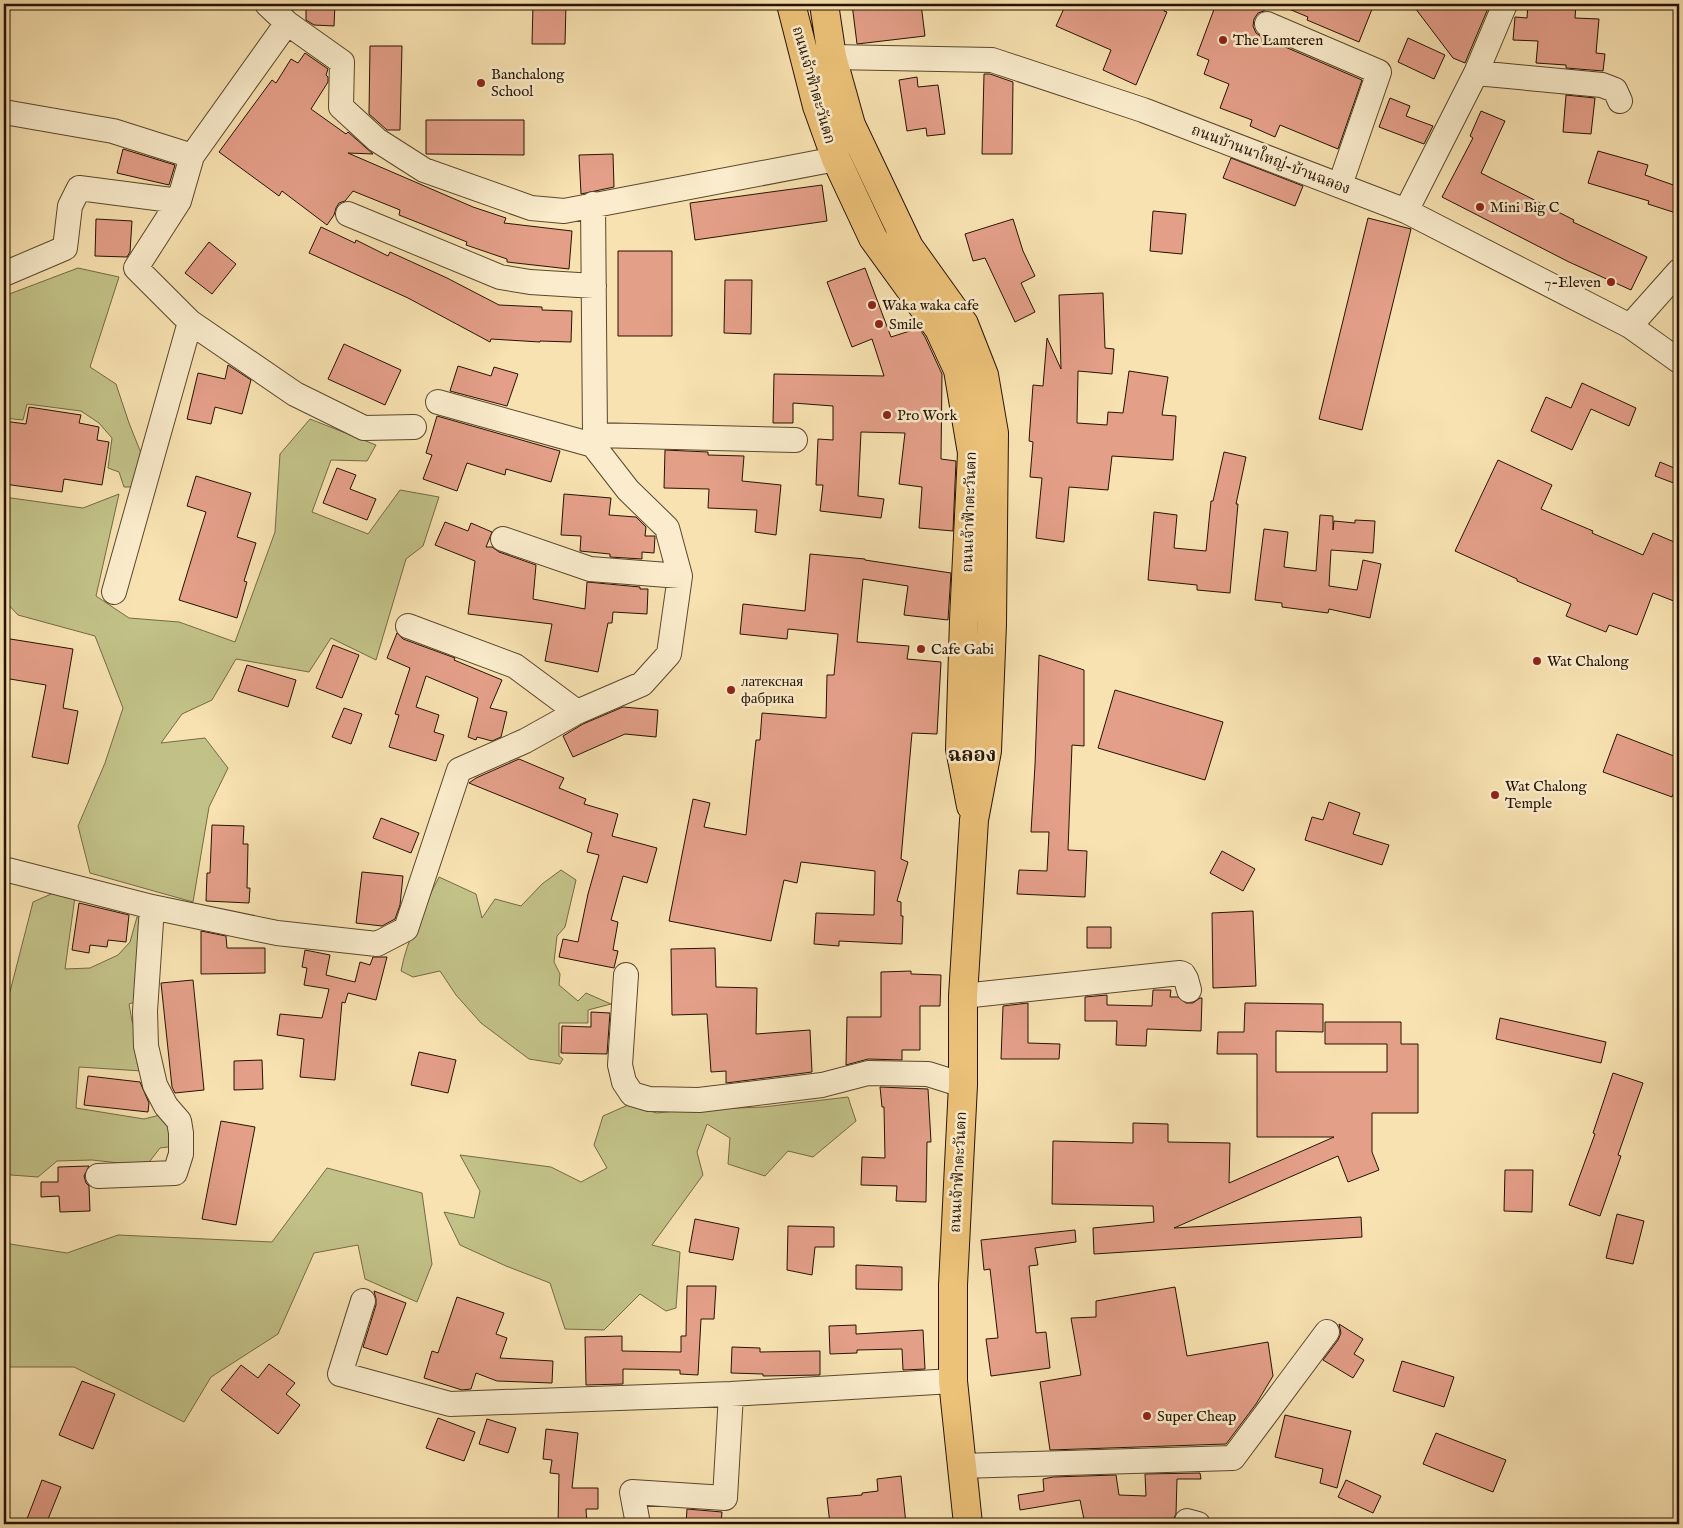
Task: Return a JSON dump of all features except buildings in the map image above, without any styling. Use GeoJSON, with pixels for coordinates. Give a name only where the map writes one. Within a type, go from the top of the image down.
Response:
{"type":"FeatureCollection","features":[{"type":"Feature","properties":{"kind":"main road","name":"ถนนเจ้าฟ้าตะวันตก"},"geometry":{"type":"LineString","coordinates":[[790,4],[820,60],[909,247],[964,324],[984,376],[994,433],[980,567],[964,620],[960,749],[974,820]]}},
{"type":"Feature","properties":{"kind":"main road","name":"ถนนเจ้าฟ้าตะวันตก"},"geometry":{"type":"LineString","coordinates":[[824,4],[817,106],[836,158],[873,238],[939,329],[958,370],[972,454],[980,567],[992,624],[987,751],[974,820],[963,996],[963,1085],[953,1285],[953,1381],[968,1524]]}},
{"type":"Feature","properties":{"kind":"main road"},"geometry":{"type":"LineString","coordinates":[[964,620],[992,624]]}},
{"type":"Feature","properties":{"kind":"street"},"geometry":{"type":"LineString","coordinates":[[267,4],[287,23],[342,62],[341,108],[377,140],[424,170],[531,208],[564,210],[836,158]]}},
{"type":"Feature","properties":{"kind":"street"},"geometry":{"type":"LineString","coordinates":[[1406,212],[1476,73],[1504,4]]}},
{"type":"Feature","properties":{"kind":"street"},"geometry":{"type":"LineString","coordinates":[[287,23],[192,156],[179,201],[136,268],[190,322],[295,394],[364,428],[414,428]]}},
{"type":"Feature","properties":{"kind":"street"},"geometry":{"type":"LineString","coordinates":[[1267,24],[1379,72],[1340,185]]}},
{"type":"Feature","properties":{"kind":"street","name":"ถนนบ้านนาใหญ่-บ้านฉลอง"},"geometry":{"type":"LineString","coordinates":[[820,60],[992,60],[1143,110],[1406,212],[1630,326],[1679,361]]}},
{"type":"Feature","properties":{"kind":"street"},"geometry":{"type":"LineString","coordinates":[[1476,73],[1602,86],[1615,90],[1620,101]]}},
{"type":"Feature","properties":{"kind":"street"},"geometry":{"type":"LineString","coordinates":[[4,112],[113,131],[192,156]]}},
{"type":"Feature","properties":{"kind":"street"},"geometry":{"type":"LineString","coordinates":[[4,274],[65,248],[70,206],[79,188],[179,201]]}},
{"type":"Feature","properties":{"kind":"street"},"geometry":{"type":"LineString","coordinates":[[4,868],[152,907],[277,933],[377,944],[406,929],[459,770],[524,741],[577,712],[642,684],[669,654],[680,576],[667,528],[628,490],[594,440],[593,204]]}},
{"type":"Feature","properties":{"kind":"street"},"geometry":{"type":"LineString","coordinates":[[348,214],[500,277],[530,282],[594,286]]}},
{"type":"Feature","properties":{"kind":"street"},"geometry":{"type":"LineString","coordinates":[[1630,326],[1679,271]]}},
{"type":"Feature","properties":{"kind":"street"},"geometry":{"type":"LineString","coordinates":[[114,592],[190,322]]}},
{"type":"Feature","properties":{"kind":"street"},"geometry":{"type":"LineString","coordinates":[[438,402],[594,440],[794,440]]}},
{"type":"Feature","properties":{"kind":"street"},"geometry":{"type":"LineString","coordinates":[[503,539],[590,569],[680,576]]}},
{"type":"Feature","properties":{"kind":"street"},"geometry":{"type":"LineString","coordinates":[[408,626],[515,666],[577,712]]}},
{"type":"Feature","properties":{"kind":"street"},"geometry":{"type":"LineString","coordinates":[[98,1176],[175,1173],[181,1154],[179,1121],[166,1106],[154,1085],[146,1046],[145,1011],[152,907]]}},
{"type":"Feature","properties":{"kind":"street"},"geometry":{"type":"LineString","coordinates":[[963,996],[1180,973],[1184,974],[1189,990]]}},
{"type":"Feature","properties":{"kind":"street"},"geometry":{"type":"LineString","coordinates":[[626,975],[620,1065],[624,1082],[632,1094],[649,1099],[699,1100],[822,1084],[868,1073],[928,1074],[963,1085]]}},
{"type":"Feature","properties":{"kind":"street"},"geometry":{"type":"LineString","coordinates":[[363,1301],[340,1374],[450,1404],[731,1394],[953,1381]]}},
{"type":"Feature","properties":{"kind":"street"},"geometry":{"type":"LineString","coordinates":[[961,1466],[1232,1458],[1327,1332]]}},
{"type":"Feature","properties":{"kind":"street"},"geometry":{"type":"LineString","coordinates":[[638,1524],[632,1492],[725,1498],[731,1394]]}},
{"type":"Feature","properties":{"kind":"green space"},"geometry":{"type":"Polygon","coordinates":[[[78,268],[119,277],[90,367],[116,384],[143,458],[135,487],[124,487],[119,472],[108,468],[112,438],[99,423],[81,411],[27,404],[23,420],[4,418],[4,296],[78,268]]]}},
{"type":"Feature","properties":{"kind":"green space"},"geometry":{"type":"Polygon","coordinates":[[[310,419],[376,445],[367,461],[331,460],[312,512],[368,534],[400,490],[439,497],[423,546],[406,559],[376,660],[331,638],[309,672],[236,659],[212,700],[182,714],[161,743],[205,738],[228,768],[209,807],[193,902],[90,873],[78,826],[105,763],[123,708],[95,636],[18,615],[4,600],[4,497],[83,508],[119,494],[96,596],[129,618],[179,622],[235,642],[275,532],[280,454],[310,419]]]}},
{"type":"Feature","properties":{"kind":"green space"},"geometry":{"type":"Polygon","coordinates":[[[561,870],[576,880],[565,927],[557,936],[554,962],[560,974],[559,985],[578,1001],[586,993],[611,1004],[588,1010],[588,1023],[559,1023],[559,1056],[563,1059],[560,1064],[529,1059],[481,1023],[456,995],[440,971],[413,977],[401,971],[412,935],[439,877],[476,894],[482,918],[495,899],[521,906],[542,884],[561,870]]]}},
{"type":"Feature","properties":{"kind":"green space"},"geometry":{"type":"Polygon","coordinates":[[[58,891],[75,897],[65,969],[90,968],[118,955],[130,942],[137,917],[143,923],[140,1000],[129,1004],[132,1021],[139,1038],[142,1071],[79,1067],[76,1108],[144,1119],[160,1115],[171,1123],[176,1146],[160,1148],[146,1166],[92,1160],[57,1161],[38,1177],[11,1175],[4,1171],[4,1015],[33,902],[58,891]]]}},
{"type":"Feature","properties":{"kind":"green space"},"geometry":{"type":"Polygon","coordinates":[[[848,1097],[856,1121],[813,1157],[788,1151],[765,1176],[728,1164],[730,1138],[707,1124],[697,1152],[703,1175],[652,1245],[680,1252],[676,1308],[666,1311],[640,1294],[604,1330],[565,1329],[550,1283],[460,1245],[444,1212],[474,1218],[480,1191],[460,1155],[551,1167],[581,1182],[607,1168],[594,1145],[603,1116],[628,1105],[657,1113],[763,1107],[848,1097]]]}},
{"type":"Feature","properties":{"kind":"green space"},"geometry":{"type":"Polygon","coordinates":[[[327,1168],[422,1193],[432,1264],[417,1302],[365,1279],[358,1245],[314,1253],[278,1334],[211,1377],[184,1422],[74,1367],[4,1367],[4,1243],[67,1253],[118,1235],[272,1242],[327,1168]]]}},
{"type":"Feature","properties":{"kind":"place","name":"The Lamteren"},"geometry":{"type":"Point","coordinates":[1223,40]}},
{"type":"Feature","properties":{"kind":"place","name":"Banchalong School"},"geometry":{"type":"Point","coordinates":[481,83]}},
{"type":"Feature","properties":{"kind":"place","name":"Mini Big C"},"geometry":{"type":"Point","coordinates":[1480,207]}},
{"type":"Feature","properties":{"kind":"place","name":"7-Eleven"},"geometry":{"type":"Point","coordinates":[1611,282]}},
{"type":"Feature","properties":{"kind":"place","name":"Waka waka cafe"},"geometry":{"type":"Point","coordinates":[872,305]}},
{"type":"Feature","properties":{"kind":"place","name":"Smile"},"geometry":{"type":"Point","coordinates":[879,324]}},
{"type":"Feature","properties":{"kind":"place","name":"Pro Work"},"geometry":{"type":"Point","coordinates":[887,415]}},
{"type":"Feature","properties":{"kind":"place","name":"Cafe Gabi"},"geometry":{"type":"Point","coordinates":[921,649]}},
{"type":"Feature","properties":{"kind":"place","name":"Wat Chalong"},"geometry":{"type":"Point","coordinates":[1537,661]}},
{"type":"Feature","properties":{"kind":"place","name":"латексная фабрика"},"geometry":{"type":"Point","coordinates":[731,690]}},
{"type":"Feature","properties":{"kind":"place","name":"Wat Chalong Temple"},"geometry":{"type":"Point","coordinates":[1495,795]}},
{"type":"Feature","properties":{"kind":"place","name":"Super Cheap"},"geometry":{"type":"Point","coordinates":[1147,1416]}},
{"type":"Feature","properties":{"kind":"district","name":"ฉลอง"},"geometry":{"type":"Point","coordinates":[972,754]}}]}
